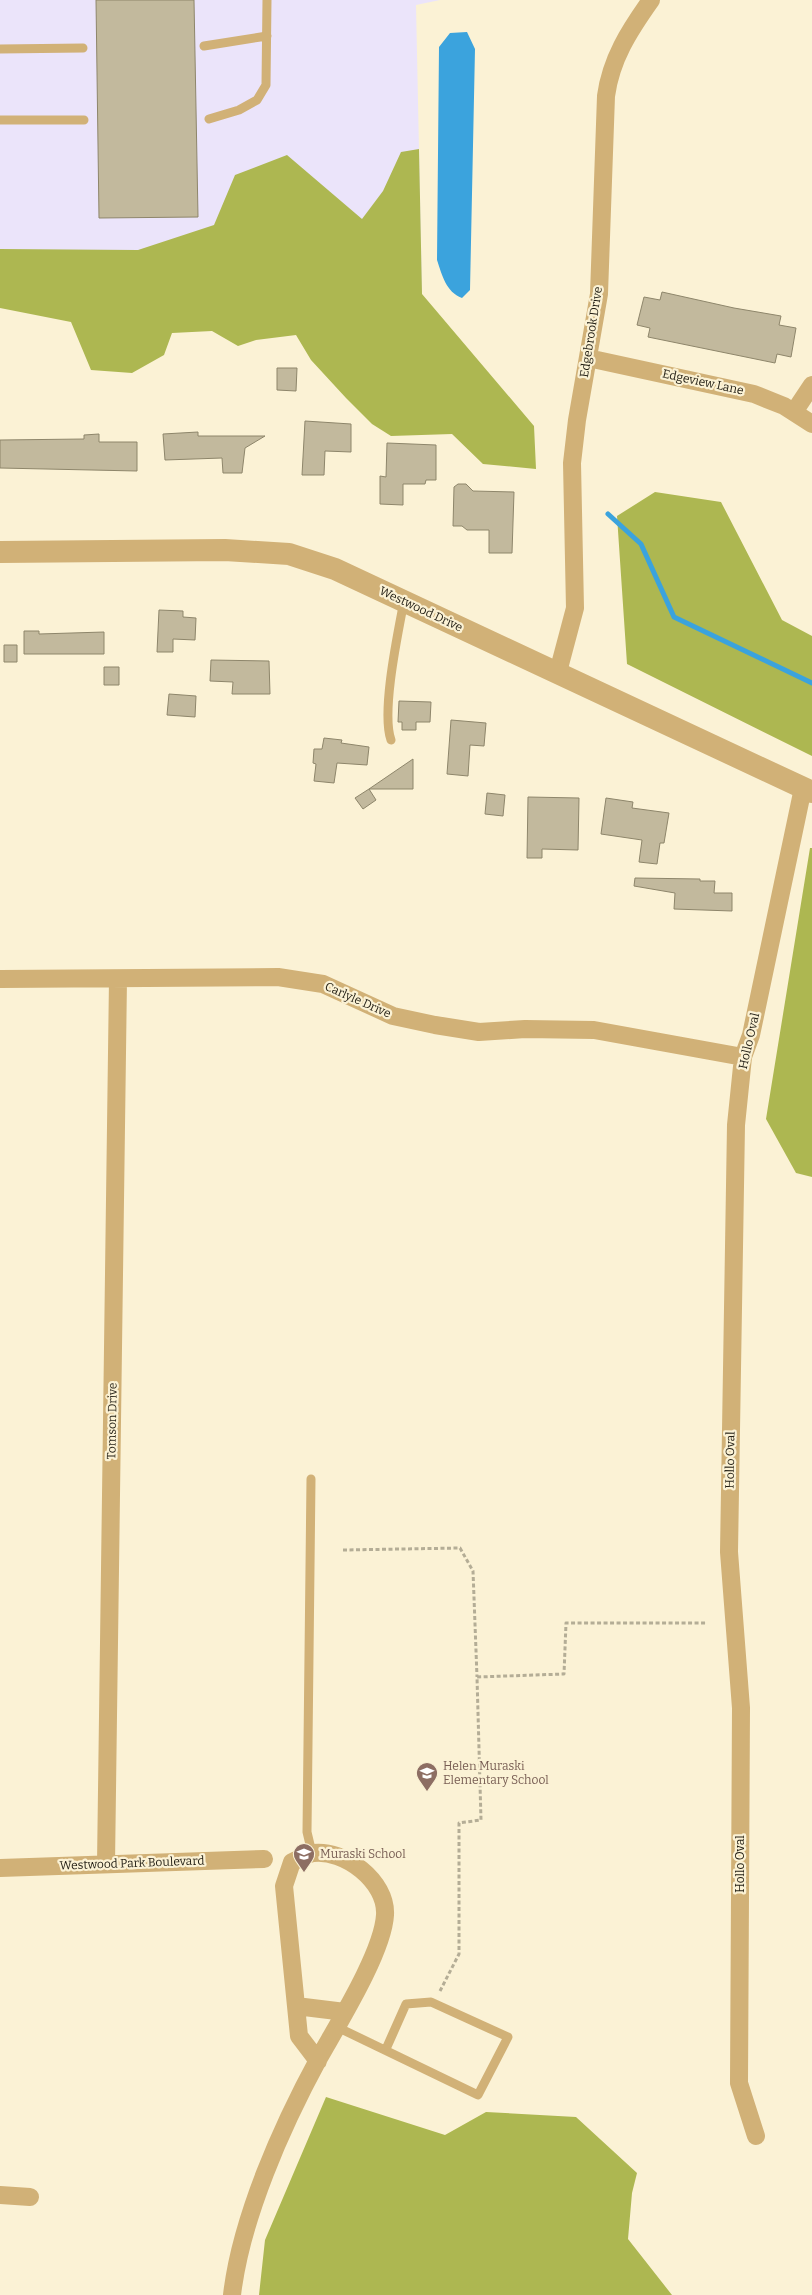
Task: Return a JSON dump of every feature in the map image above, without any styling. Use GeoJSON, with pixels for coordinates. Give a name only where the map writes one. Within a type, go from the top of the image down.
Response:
{"type":"FeatureCollection","features":[{"type":"Feature","properties":{"kind":"street","name":"Edgebrook Drive"},"geometry":{"type":"LineString","coordinates":[[558,672],[576,608],[572,462],[577,420],[599,294],[603,132],[608,81],[618,51],[651,0]]}},
{"type":"Feature","properties":{"kind":"street","name":"Edgeview Lane"},"geometry":{"type":"LineString","coordinates":[[588,358],[732,388],[768,399],[794,412],[812,424]]}},
{"type":"Feature","properties":{"kind":"street"},"geometry":{"type":"LineString","coordinates":[[794,412],[812,384]]}},
{"type":"Feature","properties":{"kind":"street","name":"Westwood Drive"},"geometry":{"type":"LineString","coordinates":[[0,552],[225,550],[289,554],[335,569],[808,790]]}},
{"type":"Feature","properties":{"kind":"street","name":"Hollo Oval"},"geometry":{"type":"LineString","coordinates":[[756,2136],[739,2083],[741,1708],[729,1552],[736,1125],[743,1057],[751,1035],[808,790]]}},
{"type":"Feature","properties":{"kind":"street","name":"Carlyle Drive"},"geometry":{"type":"LineString","coordinates":[[0,979],[278,977],[323,984],[393,1016],[435,1025],[479,1032],[525,1029],[594,1030],[743,1057]]}},
{"type":"Feature","properties":{"kind":"street","name":"Tomson Drive"},"geometry":{"type":"LineString","coordinates":[[106,1864],[118,979]]}},
{"type":"Feature","properties":{"kind":"street"},"geometry":{"type":"LineString","coordinates":[[232,2295],[246,2229],[271,2156],[318,2060],[341,2020],[381,1936],[386,1914],[380,1892],[363,1871],[341,1856],[312,1853],[292,1862],[284,1886],[299,2036],[318,2060]]}},
{"type":"Feature","properties":{"kind":"street","name":"Westwood Park Boulevard"},"geometry":{"type":"LineString","coordinates":[[0,1868],[264,1859]]}},
{"type":"Feature","properties":{"kind":"street"},"geometry":{"type":"LineString","coordinates":[[296,2006],[341,2020]]}},
{"type":"Feature","properties":{"kind":"street"},"geometry":{"type":"LineString","coordinates":[[0,2194],[30,2197]]}},
{"type":"Feature","properties":{"kind":"lane"},"geometry":{"type":"LineString","coordinates":[[209,119],[239,110],[258,100],[266,85],[268,0]]}},
{"type":"Feature","properties":{"kind":"lane"},"geometry":{"type":"LineString","coordinates":[[204,46],[267,36]]}},
{"type":"Feature","properties":{"kind":"lane"},"geometry":{"type":"LineString","coordinates":[[0,50],[83,48]]}},
{"type":"Feature","properties":{"kind":"lane"},"geometry":{"type":"LineString","coordinates":[[0,120],[84,120]]}},
{"type":"Feature","properties":{"kind":"lane"},"geometry":{"type":"LineString","coordinates":[[391,740],[388,723],[389,701],[404,601]]}},
{"type":"Feature","properties":{"kind":"lane"},"geometry":{"type":"LineString","coordinates":[[311,1479],[307,1832],[312,1853]]}},
{"type":"Feature","properties":{"kind":"lane"},"geometry":{"type":"LineString","coordinates":[[341,2020],[386,2049],[478,2095],[508,2037],[431,2002],[406,2004],[386,2049]]}},
{"type":"Feature","properties":{"kind":"path"},"geometry":{"type":"LineString","coordinates":[[343,1550],[460,1548],[473,1571],[481,1820],[459,1823],[459,1954],[440,1991]]}},
{"type":"Feature","properties":{"kind":"path"},"geometry":{"type":"LineString","coordinates":[[477,1677],[564,1674],[566,1623],[707,1623]]}},
{"type":"Feature","properties":{"kind":"shaded area"},"geometry":{"type":"Polygon","coordinates":[[[0,0],[440,0],[416,5],[422,294],[0,284],[0,0]]]}},
{"type":"Feature","properties":{"kind":"green space"},"geometry":{"type":"Polygon","coordinates":[[[419,149],[422,294],[534,426],[536,469],[483,464],[452,434],[391,436],[372,424],[346,398],[311,360],[296,335],[256,340],[238,346],[212,331],[172,333],[164,355],[132,373],[91,370],[71,322],[0,308],[0,249],[138,250],[214,225],[235,175],[287,155],[362,219],[383,191],[401,152],[419,149]]]}},
{"type":"Feature","properties":{"kind":"green space"},"geometry":{"type":"Polygon","coordinates":[[[655,492],[721,502],[782,620],[812,636],[812,756],[627,664],[617,516],[655,492]]]}},
{"type":"Feature","properties":{"kind":"green space"},"geometry":{"type":"Polygon","coordinates":[[[810,848],[812,848],[812,1177],[796,1173],[766,1119],[810,848]]]}},
{"type":"Feature","properties":{"kind":"green space"},"geometry":{"type":"Polygon","coordinates":[[[326,2097],[445,2135],[486,2112],[576,2117],[637,2173],[632,2193],[628,2239],[672,2295],[259,2295],[265,2240],[326,2097]]]}},
{"type":"Feature","properties":{"kind":"water"},"geometry":{"type":"Polygon","coordinates":[[[467,32],[475,49],[470,290],[462,298],[448,287],[437,260],[439,47],[450,33],[467,32]]]}},
{"type":"Feature","properties":{"kind":"building"},"geometry":{"type":"Polygon","coordinates":[[[96,0],[194,0],[198,217],[99,218],[96,0]]]}},
{"type":"Feature","properties":{"kind":"building"},"geometry":{"type":"Polygon","coordinates":[[[662,292],[781,316],[779,325],[796,328],[791,357],[777,354],[775,363],[648,337],[650,328],[637,325],[644,297],[660,300],[662,292]]]}},
{"type":"Feature","properties":{"kind":"building"},"geometry":{"type":"Polygon","coordinates":[[[277,368],[297,368],[296,391],[277,390],[277,368]]]}},
{"type":"Feature","properties":{"kind":"building"},"geometry":{"type":"Polygon","coordinates":[[[305,421],[351,424],[351,452],[325,451],[324,475],[302,475],[305,421]]]}},
{"type":"Feature","properties":{"kind":"building"},"geometry":{"type":"Polygon","coordinates":[[[198,432],[198,436],[265,436],[245,448],[242,473],[223,473],[222,458],[165,460],[163,434],[198,432]]]}},
{"type":"Feature","properties":{"kind":"building"},"geometry":{"type":"Polygon","coordinates":[[[99,434],[99,442],[137,442],[137,471],[0,468],[0,440],[84,439],[84,435],[99,434]]]}},
{"type":"Feature","properties":{"kind":"building"},"geometry":{"type":"Polygon","coordinates":[[[387,443],[436,445],[436,480],[426,480],[425,484],[403,484],[403,505],[380,504],[380,476],[386,477],[387,443]]]}},
{"type":"Feature","properties":{"kind":"building"},"geometry":{"type":"Polygon","coordinates":[[[458,484],[466,484],[473,491],[514,492],[512,553],[489,553],[489,530],[467,530],[462,526],[453,526],[454,487],[458,484]]]}},
{"type":"Feature","properties":{"kind":"building"},"geometry":{"type":"Polygon","coordinates":[[[159,610],[183,611],[183,617],[196,618],[195,640],[173,639],[173,652],[157,652],[159,610]]]}},
{"type":"Feature","properties":{"kind":"building"},"geometry":{"type":"Polygon","coordinates":[[[24,631],[39,631],[39,634],[104,632],[104,654],[24,654],[24,631]]]}},
{"type":"Feature","properties":{"kind":"building"},"geometry":{"type":"Polygon","coordinates":[[[4,645],[17,645],[17,662],[4,662],[4,645]]]}},
{"type":"Feature","properties":{"kind":"building"},"geometry":{"type":"Polygon","coordinates":[[[211,660],[269,661],[270,694],[232,694],[233,682],[210,681],[211,660]]]}},
{"type":"Feature","properties":{"kind":"building"},"geometry":{"type":"Polygon","coordinates":[[[104,667],[119,667],[119,685],[104,685],[104,667]]]}},
{"type":"Feature","properties":{"kind":"building"},"geometry":{"type":"Polygon","coordinates":[[[169,694],[196,696],[195,717],[167,715],[169,694]]]}},
{"type":"Feature","properties":{"kind":"building"},"geometry":{"type":"Polygon","coordinates":[[[399,701],[431,702],[430,722],[416,722],[416,730],[402,730],[402,722],[398,722],[399,701]]]}},
{"type":"Feature","properties":{"kind":"building"},"geometry":{"type":"Polygon","coordinates":[[[451,720],[486,723],[484,746],[470,745],[468,776],[447,774],[451,720]]]}},
{"type":"Feature","properties":{"kind":"building"},"geometry":{"type":"Polygon","coordinates":[[[324,738],[342,740],[341,743],[369,747],[367,765],[337,763],[334,783],[314,781],[316,764],[313,763],[314,749],[322,749],[324,738]]]}},
{"type":"Feature","properties":{"kind":"building"},"geometry":{"type":"Polygon","coordinates":[[[413,759],[413,789],[369,789],[413,759]]]}},
{"type":"Feature","properties":{"kind":"building"},"geometry":{"type":"Polygon","coordinates":[[[369,789],[376,800],[363,809],[355,798],[369,789]]]}},
{"type":"Feature","properties":{"kind":"building"},"geometry":{"type":"Polygon","coordinates":[[[487,793],[505,795],[503,816],[485,814],[487,793]]]}},
{"type":"Feature","properties":{"kind":"building"},"geometry":{"type":"Polygon","coordinates":[[[528,797],[579,798],[578,850],[542,849],[542,858],[527,858],[528,797]]]}},
{"type":"Feature","properties":{"kind":"building"},"geometry":{"type":"Polygon","coordinates":[[[606,798],[633,802],[632,808],[669,813],[664,843],[660,843],[657,864],[639,862],[642,840],[601,834],[606,798]]]}},
{"type":"Feature","properties":{"kind":"building"},"geometry":{"type":"Polygon","coordinates":[[[635,878],[715,881],[714,893],[732,893],[732,911],[674,909],[675,893],[634,886],[635,878]]]}},
{"type":"Feature","properties":{"kind":"waterway"},"geometry":{"type":"LineString","coordinates":[[608,514],[641,544],[674,617],[812,683]]}},
{"type":"Feature","properties":{"kind":"place","name":"Helen Muraski Elementary School"},"geometry":{"type":"Point","coordinates":[427,1792]}},
{"type":"Feature","properties":{"kind":"place","name":"Muraski School"},"geometry":{"type":"Point","coordinates":[304,1873]}}]}
